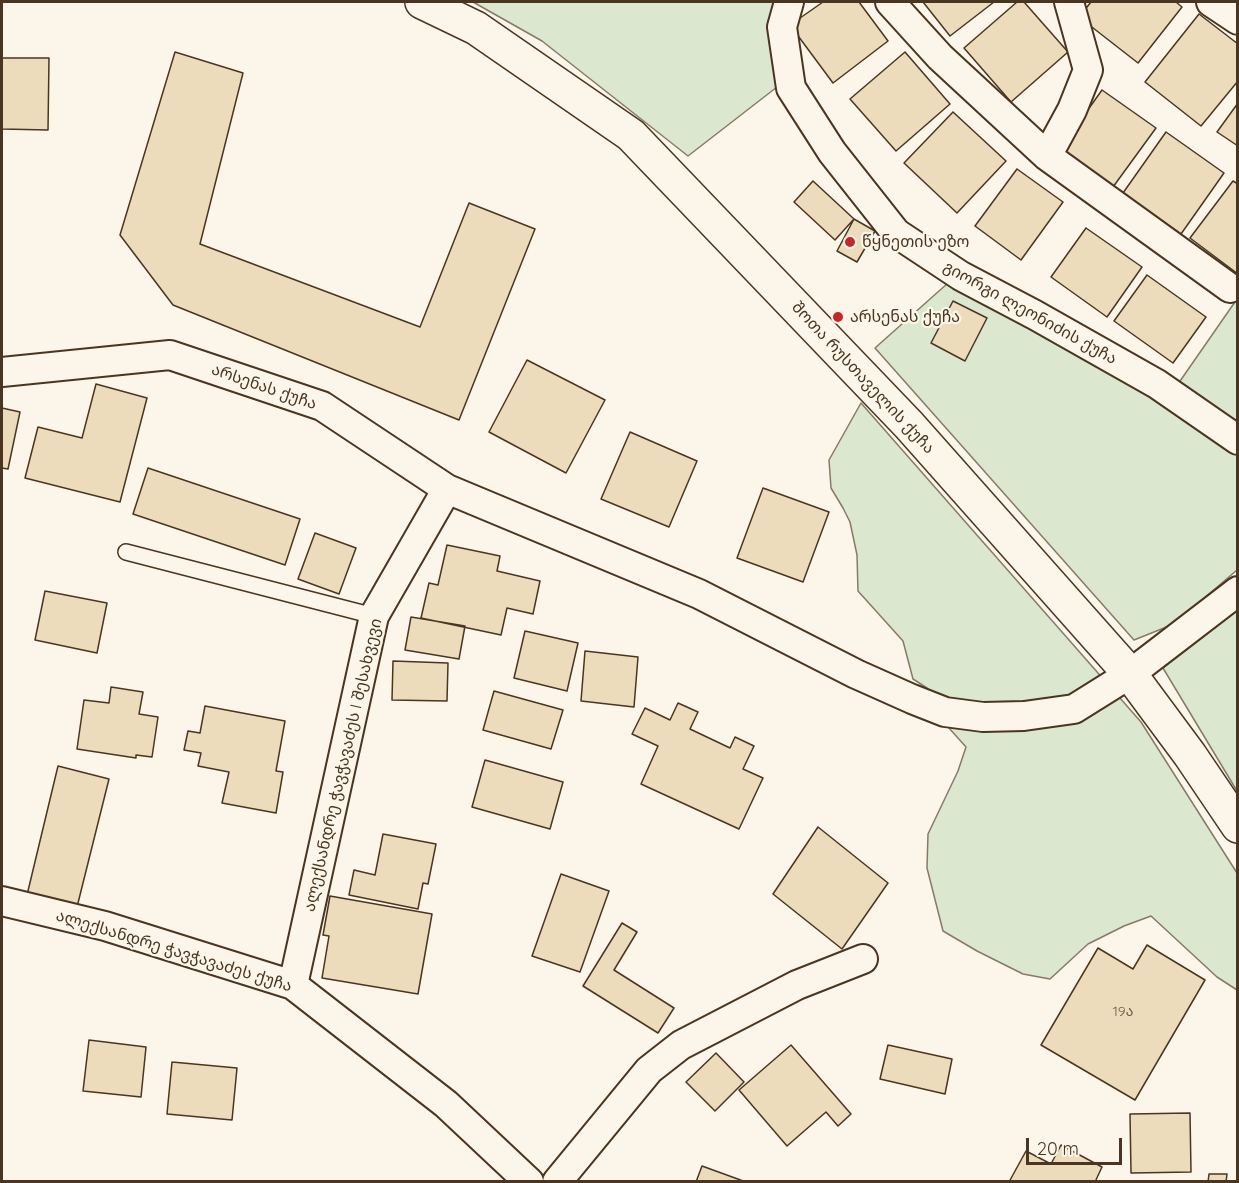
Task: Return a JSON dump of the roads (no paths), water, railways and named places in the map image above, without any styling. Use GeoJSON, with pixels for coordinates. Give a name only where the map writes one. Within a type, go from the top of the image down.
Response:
{"type":"FeatureCollection","features":[{"type":"Feature","properties":{"kind":"main road","name":"შოთა რუსთაველის ქუჩა"},"geometry":{"type":"LineString","coordinates":[[422,2],[476,28],[631,135],[909,425],[1130,674],[1190,755],[1238,826]]}},
{"type":"Feature","properties":{"kind":"street","name":"გიორგი ლეონიძის ქუჩა"},"geometry":{"type":"LineString","coordinates":[[789,2],[782,27],[791,88],[832,152],[896,233],[961,276],[1157,384],[1238,440]]}},
{"type":"Feature","properties":{"kind":"street"},"geometry":{"type":"LineString","coordinates":[[890,2],[940,57],[1047,156],[1230,288]]}},
{"type":"Feature","properties":{"kind":"street"},"geometry":{"type":"LineString","coordinates":[[1047,156],[1072,110],[1088,70],[1069,2]]}},
{"type":"Feature","properties":{"kind":"street"},"geometry":{"type":"LineString","coordinates":[[1211,2],[1238,20]]}},
{"type":"Feature","properties":{"kind":"street","name":"არსენას ქუჩა"},"geometry":{"type":"LineString","coordinates":[[2,372],[170,355],[322,406],[447,489],[699,594],[856,674],[945,712],[983,717],[1024,716],[1074,709],[1130,674],[1238,591]]}},
{"type":"Feature","properties":{"kind":"street","name":"ალექსანდრე ჭავჭავაძეს I შესახვევი"},"geometry":{"type":"LineString","coordinates":[[293,985],[374,616],[447,489]]}},
{"type":"Feature","properties":{"kind":"street","name":"ალექსანდრე ჭავჭავაძეს ქუჩა"},"geometry":{"type":"LineString","coordinates":[[2,901],[105,926],[293,985],[446,1104],[529,1182]]}},
{"type":"Feature","properties":{"kind":"street"},"geometry":{"type":"LineString","coordinates":[[556,1182],[649,1070],[681,1045],[797,985],[863,959]]}},
{"type":"Feature","properties":{"kind":"lane"},"geometry":{"type":"LineString","coordinates":[[126,552],[374,616]]}},
{"type":"Feature","properties":{"kind":"place","name":"წყნეთის ეზო"},"geometry":{"type":"Point","coordinates":[850,242]}},
{"type":"Feature","properties":{"kind":"place","name":"არსენას ქუჩა"},"geometry":{"type":"Point","coordinates":[838,317]}}]}
